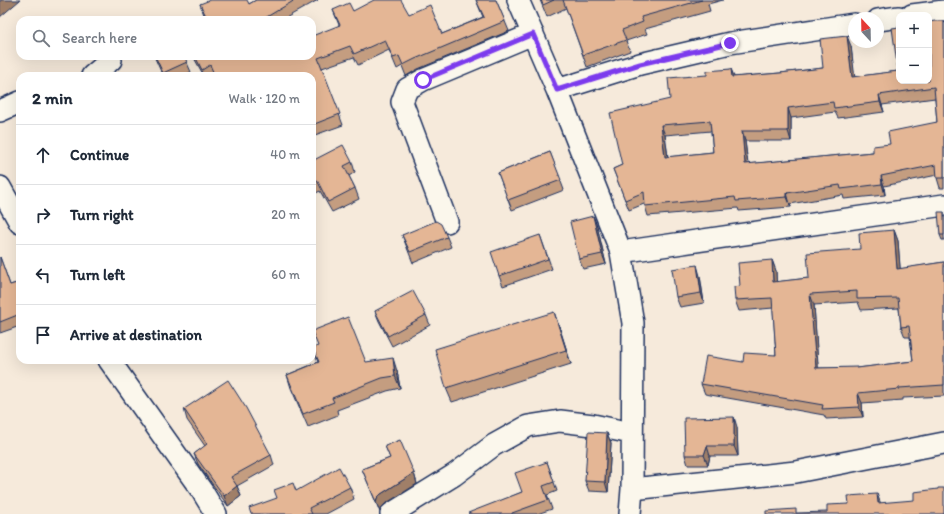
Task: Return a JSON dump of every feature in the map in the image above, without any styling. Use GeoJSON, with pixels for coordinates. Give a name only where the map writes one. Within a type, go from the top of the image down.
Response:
{"type":"FeatureCollection","features":[{"type":"Feature","properties":{"kind":"street"},"geometry":{"type":"LineString","coordinates":[[518,0],[557,90],[621,252],[632,323],[632,489],[630,514]]}},
{"type":"Feature","properties":{"kind":"street"},"geometry":{"type":"LineString","coordinates":[[932,12],[944,11]]}},
{"type":"Feature","properties":{"kind":"street"},"geometry":{"type":"LineString","coordinates":[[884,19],[896,17]]}},
{"type":"Feature","properties":{"kind":"street"},"geometry":{"type":"LineString","coordinates":[[557,90],[640,64],[730,43],[848,25]]}},
{"type":"Feature","properties":{"kind":"street"},"geometry":{"type":"LineString","coordinates":[[447,222],[402,102],[407,89],[423,80],[533,34]]}},
{"type":"Feature","properties":{"kind":"street"},"geometry":{"type":"LineString","coordinates":[[97,72],[111,60]]}},
{"type":"Feature","properties":{"kind":"street"},"geometry":{"type":"LineString","coordinates":[[0,110],[16,104]]}},
{"type":"Feature","properties":{"kind":"street"},"geometry":{"type":"LineString","coordinates":[[0,187],[16,216]]}},
{"type":"Feature","properties":{"kind":"street"},"geometry":{"type":"LineString","coordinates":[[621,252],[944,205]]}},
{"type":"Feature","properties":{"kind":"street"},"geometry":{"type":"LineString","coordinates":[[112,364],[202,491],[216,514]]}},
{"type":"Feature","properties":{"kind":"street"},"geometry":{"type":"LineString","coordinates":[[391,514],[454,475],[494,445],[528,426],[560,421],[593,425],[631,433]]}},
{"type":"Feature","properties":{"kind":"street"},"geometry":{"type":"LineString","coordinates":[[632,489],[796,472],[944,443]]}},
{"type":"Feature","properties":{"kind":"building"},"geometry":{"type":"Polygon","coordinates":[[[210,0],[247,0],[249,4],[256,0],[295,0],[268,16],[206,16],[200,4],[210,0]]]}},
{"type":"Feature","properties":{"kind":"building"},"geometry":{"type":"Polygon","coordinates":[[[374,0],[401,0],[409,14],[430,5],[442,34],[484,17],[476,0],[496,0],[505,21],[403,65],[399,56],[393,58],[385,40],[354,54],[350,46],[318,58],[340,114],[316,123],[316,72],[213,72],[210,65],[202,70],[197,60],[316,60],[316,34],[340,25],[333,10],[349,3],[353,11],[374,0]]]}},
{"type":"Feature","properties":{"kind":"building"},"geometry":{"type":"Polygon","coordinates":[[[541,0],[554,0],[543,5],[541,0]]]}},
{"type":"Feature","properties":{"kind":"building"},"geometry":{"type":"Polygon","coordinates":[[[563,0],[702,0],[641,17],[643,22],[622,30],[626,40],[583,55],[563,0]]]}},
{"type":"Feature","properties":{"kind":"building"},"geometry":{"type":"Polygon","coordinates":[[[944,21],[944,178],[937,178],[936,165],[881,176],[882,184],[841,189],[840,185],[787,193],[787,197],[736,201],[735,197],[645,206],[644,192],[625,200],[613,169],[622,165],[610,113],[670,99],[668,78],[707,75],[707,71],[731,69],[732,77],[823,68],[820,39],[847,36],[852,77],[896,71],[896,84],[932,84],[932,22],[944,21]],[[934,87],[879,95],[880,102],[834,108],[833,102],[788,108],[788,131],[742,131],[745,164],[873,152],[873,146],[890,144],[888,132],[937,122],[934,87]],[[710,121],[661,125],[665,157],[713,152],[710,121]]]}},
{"type":"Feature","properties":{"kind":"building"},"geometry":{"type":"Polygon","coordinates":[[[896,27],[896,57],[892,28],[896,27]]]}},
{"type":"Feature","properties":{"kind":"building"},"geometry":{"type":"Polygon","coordinates":[[[157,60],[186,60],[187,62],[165,72],[163,72],[157,60]]]}},
{"type":"Feature","properties":{"kind":"building"},"geometry":{"type":"Polygon","coordinates":[[[343,145],[352,162],[344,166],[355,188],[328,202],[316,181],[316,159],[343,145]]]}},
{"type":"Feature","properties":{"kind":"building"},"geometry":{"type":"Polygon","coordinates":[[[550,152],[561,180],[508,200],[498,173],[550,152]]]}},
{"type":"Feature","properties":{"kind":"building"},"geometry":{"type":"Polygon","coordinates":[[[938,212],[944,212],[944,235],[940,235],[938,212]]]}},
{"type":"Feature","properties":{"kind":"building"},"geometry":{"type":"Polygon","coordinates":[[[593,216],[602,254],[579,259],[570,222],[593,216]]]}},
{"type":"Feature","properties":{"kind":"building"},"geometry":{"type":"Polygon","coordinates":[[[436,221],[441,224],[447,237],[410,252],[402,235],[436,221]]]}},
{"type":"Feature","properties":{"kind":"building"},"geometry":{"type":"Polygon","coordinates":[[[894,230],[897,269],[944,262],[944,385],[858,393],[859,407],[822,409],[823,405],[701,384],[706,356],[743,362],[744,353],[776,355],[772,298],[735,300],[734,287],[740,286],[738,263],[772,260],[773,282],[809,278],[807,253],[860,249],[859,233],[894,230]],[[857,291],[810,294],[816,368],[857,368],[913,361],[909,326],[901,327],[898,298],[857,299],[857,291]]]}},
{"type":"Feature","properties":{"kind":"building"},"geometry":{"type":"Polygon","coordinates":[[[540,235],[548,259],[499,276],[491,252],[540,235]]]}},
{"type":"Feature","properties":{"kind":"building"},"geometry":{"type":"Polygon","coordinates":[[[0,257],[10,285],[16,283],[16,316],[0,322],[0,257]]]}},
{"type":"Feature","properties":{"kind":"building"},"geometry":{"type":"Polygon","coordinates":[[[697,265],[701,293],[676,297],[672,269],[697,265]]]}},
{"type":"Feature","properties":{"kind":"building"},"geometry":{"type":"Polygon","coordinates":[[[413,291],[426,315],[388,336],[375,311],[413,291]]]}},
{"type":"Feature","properties":{"kind":"building"},"geometry":{"type":"Polygon","coordinates":[[[554,312],[566,350],[446,388],[435,349],[554,312]]]}},
{"type":"Feature","properties":{"kind":"building"},"geometry":{"type":"Polygon","coordinates":[[[348,317],[366,362],[393,358],[395,376],[382,378],[332,398],[334,402],[303,414],[287,375],[319,362],[316,355],[316,347],[318,346],[316,341],[316,329],[348,317]]]}},
{"type":"Feature","properties":{"kind":"building"},"geometry":{"type":"Polygon","coordinates":[[[228,380],[246,408],[271,455],[231,477],[237,486],[224,496],[194,454],[207,444],[184,409],[228,380]]]}},
{"type":"Feature","properties":{"kind":"building"},"geometry":{"type":"Polygon","coordinates":[[[734,417],[734,446],[707,446],[704,455],[685,455],[684,418],[734,417]]]}},
{"type":"Feature","properties":{"kind":"building"},"geometry":{"type":"Polygon","coordinates":[[[588,432],[607,433],[605,482],[585,481],[588,432]]]}},
{"type":"Feature","properties":{"kind":"building"},"geometry":{"type":"Polygon","coordinates":[[[400,440],[414,473],[381,494],[377,498],[376,502],[362,469],[390,458],[385,446],[400,440]]]}},
{"type":"Feature","properties":{"kind":"building"},"geometry":{"type":"Polygon","coordinates":[[[547,462],[554,482],[543,486],[548,500],[512,514],[468,513],[522,492],[515,473],[547,462]]]}},
{"type":"Feature","properties":{"kind":"building"},"geometry":{"type":"Polygon","coordinates":[[[339,467],[350,487],[309,508],[312,514],[251,514],[249,508],[277,498],[274,490],[293,483],[296,491],[339,467]]]}},
{"type":"Feature","properties":{"kind":"building"},"geometry":{"type":"Polygon","coordinates":[[[944,488],[944,514],[766,514],[766,511],[796,509],[796,513],[827,512],[827,505],[849,504],[848,496],[877,494],[878,503],[914,500],[914,492],[944,488]]]}},
{"type":"Feature","properties":{"kind":"route"},"geometry":{"type":"LineString","coordinates":[[423,80],[533,34],[557,90],[640,64],[730,43]]}}]}
